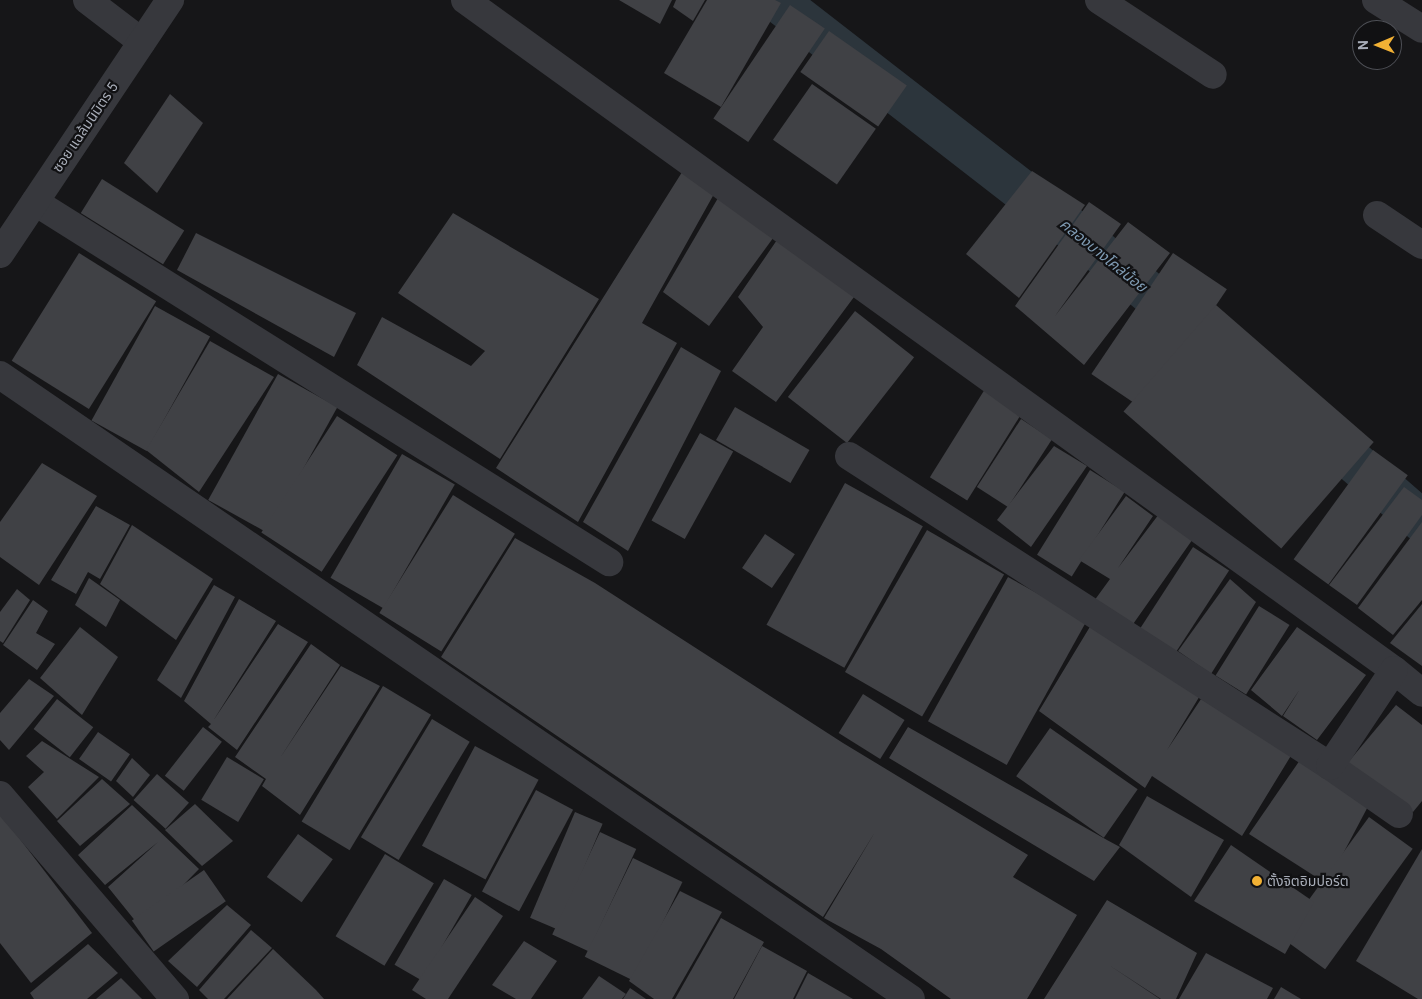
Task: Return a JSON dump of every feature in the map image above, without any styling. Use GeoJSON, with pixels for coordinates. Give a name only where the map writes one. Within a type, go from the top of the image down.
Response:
{"type":"FeatureCollection","features":[{"type":"Feature","properties":{"kind":"street"},"geometry":{"type":"LineString","coordinates":[[87,0],[142,42]]}},
{"type":"Feature","properties":{"kind":"street","name":"ซอย แฉล้มนิมิตร 5"},"geometry":{"type":"LineString","coordinates":[[0,254],[170,0]]}},
{"type":"Feature","properties":{"kind":"street"},"geometry":{"type":"LineString","coordinates":[[465,0],[1394,670],[1422,693]]}},
{"type":"Feature","properties":{"kind":"street"},"geometry":{"type":"LineString","coordinates":[[1099,0],[1213,75]]}},
{"type":"Feature","properties":{"kind":"street"},"geometry":{"type":"LineString","coordinates":[[1376,0],[1422,29]]}},
{"type":"Feature","properties":{"kind":"street"},"geometry":{"type":"LineString","coordinates":[[35,202],[609,562]]}},
{"type":"Feature","properties":{"kind":"street"},"geometry":{"type":"LineString","coordinates":[[1377,214],[1422,245]]}},
{"type":"Feature","properties":{"kind":"street"},"geometry":{"type":"LineString","coordinates":[[0,375],[911,999]]}},
{"type":"Feature","properties":{"kind":"street"},"geometry":{"type":"LineString","coordinates":[[849,456],[1330,766],[1399,814]]}},
{"type":"Feature","properties":{"kind":"street"},"geometry":{"type":"LineString","coordinates":[[1330,766],[1394,670]]}},
{"type":"Feature","properties":{"kind":"street"},"geometry":{"type":"LineString","coordinates":[[0,795],[175,999]]}},
{"type":"Feature","properties":{"kind":"building"},"geometry":{"type":"Polygon","coordinates":[[[619,0],[672,0],[660,24],[619,0]]]}},
{"type":"Feature","properties":{"kind":"building"},"geometry":{"type":"Polygon","coordinates":[[[676,0],[705,0],[693,21],[673,7],[676,0]]]}},
{"type":"Feature","properties":{"kind":"building"},"geometry":{"type":"Polygon","coordinates":[[[707,0],[775,0],[781,3],[721,107],[664,73],[707,0]]]}},
{"type":"Feature","properties":{"kind":"building"},"geometry":{"type":"Polygon","coordinates":[[[790,5],[825,28],[748,142],[713,119],[790,5]]]}},
{"type":"Feature","properties":{"kind":"building"},"geometry":{"type":"Polygon","coordinates":[[[829,31],[907,85],[878,126],[800,72],[829,31]]]}},
{"type":"Feature","properties":{"kind":"building"},"geometry":{"type":"Polygon","coordinates":[[[812,84],[876,129],[837,184],[773,140],[812,84]]]}},
{"type":"Feature","properties":{"kind":"building"},"geometry":{"type":"Polygon","coordinates":[[[170,94],[203,123],[157,193],[124,163],[170,94]]]}},
{"type":"Feature","properties":{"kind":"building"},"geometry":{"type":"Polygon","coordinates":[[[684,169],[714,194],[642,323],[677,343],[578,522],[496,468],[684,169]]]}},
{"type":"Feature","properties":{"kind":"building"},"geometry":{"type":"Polygon","coordinates":[[[1032,171],[1085,205],[1019,298],[966,254],[1032,171]]]}},
{"type":"Feature","properties":{"kind":"building"},"geometry":{"type":"Polygon","coordinates":[[[102,179],[184,230],[163,264],[81,213],[102,179]]]}},
{"type":"Feature","properties":{"kind":"building"},"geometry":{"type":"Polygon","coordinates":[[[718,198],[776,234],[709,326],[663,292],[718,198]]]}},
{"type":"Feature","properties":{"kind":"building"},"geometry":{"type":"Polygon","coordinates":[[[1089,202],[1121,224],[1055,316],[1128,222],[1170,253],[1084,365],[1015,306],[1089,202]]]}},
{"type":"Feature","properties":{"kind":"building"},"geometry":{"type":"Polygon","coordinates":[[[453,213],[599,299],[500,459],[357,365],[382,317],[471,366],[485,351],[398,293],[453,213]]]}},
{"type":"Feature","properties":{"kind":"building"},"geometry":{"type":"Polygon","coordinates":[[[196,233],[356,313],[334,357],[177,270],[196,233]]]}},
{"type":"Feature","properties":{"kind":"building"},"geometry":{"type":"Polygon","coordinates":[[[779,237],[854,297],[776,402],[732,371],[763,327],[738,297],[779,237]]]}},
{"type":"Feature","properties":{"kind":"building"},"geometry":{"type":"Polygon","coordinates":[[[79,253],[156,301],[89,409],[12,361],[79,253]]]}},
{"type":"Feature","properties":{"kind":"building"},"geometry":{"type":"Polygon","coordinates":[[[1173,253],[1227,289],[1145,410],[1091,374],[1173,253]]]}},
{"type":"Feature","properties":{"kind":"building"},"geometry":{"type":"Polygon","coordinates":[[[1216,305],[1374,442],[1281,549],[1123,411],[1216,305]]]}},
{"type":"Feature","properties":{"kind":"building"},"geometry":{"type":"Polygon","coordinates":[[[155,306],[210,337],[147,451],[91,421],[155,306]]]}},
{"type":"Feature","properties":{"kind":"building"},"geometry":{"type":"Polygon","coordinates":[[[855,311],[914,357],[847,443],[788,397],[855,311]]]}},
{"type":"Feature","properties":{"kind":"building"},"geometry":{"type":"Polygon","coordinates":[[[210,341],[274,377],[199,492],[146,450],[210,341]]]}},
{"type":"Feature","properties":{"kind":"building"},"geometry":{"type":"Polygon","coordinates":[[[681,347],[721,371],[628,551],[583,522],[681,347]]]}},
{"type":"Feature","properties":{"kind":"building"},"geometry":{"type":"Polygon","coordinates":[[[278,374],[337,407],[268,533],[208,500],[278,374]]]}},
{"type":"Feature","properties":{"kind":"building"},"geometry":{"type":"Polygon","coordinates":[[[985,389],[1022,412],[967,501],[930,477],[985,389]]]}},
{"type":"Feature","properties":{"kind":"building"},"geometry":{"type":"Polygon","coordinates":[[[735,407],[809,450],[790,483],[716,440],[735,407]]]}},
{"type":"Feature","properties":{"kind":"building"},"geometry":{"type":"Polygon","coordinates":[[[337,416],[397,455],[322,572],[261,533],[337,416]]]}},
{"type":"Feature","properties":{"kind":"building"},"geometry":{"type":"Polygon","coordinates":[[[1021,419],[1052,439],[1008,507],[977,487],[1021,419]]]}},
{"type":"Feature","properties":{"kind":"building"},"geometry":{"type":"Polygon","coordinates":[[[700,433],[733,451],[685,539],[652,520],[700,433]]]}},
{"type":"Feature","properties":{"kind":"building"},"geometry":{"type":"Polygon","coordinates":[[[1054,446],[1087,466],[1031,547],[997,520],[1054,446]]]}},
{"type":"Feature","properties":{"kind":"building"},"geometry":{"type":"Polygon","coordinates":[[[1373,450],[1408,475],[1328,584],[1294,559],[1373,450]]]}},
{"type":"Feature","properties":{"kind":"building"},"geometry":{"type":"Polygon","coordinates":[[[402,454],[455,484],[383,608],[331,578],[402,454]]]}},
{"type":"Feature","properties":{"kind":"building"},"geometry":{"type":"Polygon","coordinates":[[[42,463],[97,496],[39,585],[0,557],[0,522],[42,463]]]}},
{"type":"Feature","properties":{"kind":"building"},"geometry":{"type":"Polygon","coordinates":[[[1090,470],[1125,492],[1072,577],[1037,555],[1090,470]]]}},
{"type":"Feature","properties":{"kind":"building"},"geometry":{"type":"Polygon","coordinates":[[[845,483],[923,526],[844,668],[766,625],[845,483]]]}},
{"type":"Feature","properties":{"kind":"building"},"geometry":{"type":"Polygon","coordinates":[[[1404,487],[1422,500],[1422,515],[1357,605],[1329,585],[1404,487]]]}},
{"type":"Feature","properties":{"kind":"building"},"geometry":{"type":"Polygon","coordinates":[[[453,495],[515,534],[441,652],[379,613],[453,495]]]}},
{"type":"Feature","properties":{"kind":"building"},"geometry":{"type":"Polygon","coordinates":[[[1126,496],[1153,516],[1118,568],[1159,514],[1195,536],[1131,627],[1094,601],[1110,579],[1079,560],[1126,496]]]}},
{"type":"Feature","properties":{"kind":"building"},"geometry":{"type":"Polygon","coordinates":[[[96,506],[130,525],[100,579],[88,572],[76,594],[51,580],[96,506]]]}},
{"type":"Feature","properties":{"kind":"building"},"geometry":{"type":"Polygon","coordinates":[[[1422,522],[1422,600],[1393,635],[1358,608],[1422,522]]]}},
{"type":"Feature","properties":{"kind":"building"},"geometry":{"type":"Polygon","coordinates":[[[132,525],[213,579],[176,640],[100,584],[132,525]]]}},
{"type":"Feature","properties":{"kind":"building"},"geometry":{"type":"Polygon","coordinates":[[[927,530],[1004,574],[922,717],[845,672],[927,530]]]}},
{"type":"Feature","properties":{"kind":"building"},"geometry":{"type":"Polygon","coordinates":[[[765,534],[795,554],[772,588],[742,568],[765,534]]]}},
{"type":"Feature","properties":{"kind":"building"},"geometry":{"type":"Polygon","coordinates":[[[515,538],[595,583],[843,743],[1028,855],[1013,877],[1077,915],[1027,999],[951,999],[881,949],[824,918],[875,832],[823,917],[441,657],[515,538]]]}},
{"type":"Feature","properties":{"kind":"building"},"geometry":{"type":"Polygon","coordinates":[[[1193,547],[1229,570],[1176,653],[1140,629],[1193,547]]]}},
{"type":"Feature","properties":{"kind":"building"},"geometry":{"type":"Polygon","coordinates":[[[1008,577],[1087,621],[1007,765],[928,721],[1008,577]]]}},
{"type":"Feature","properties":{"kind":"building"},"geometry":{"type":"Polygon","coordinates":[[[89,578],[120,600],[106,627],[75,605],[89,578]]]}},
{"type":"Feature","properties":{"kind":"building"},"geometry":{"type":"Polygon","coordinates":[[[1230,579],[1256,602],[1211,674],[1178,651],[1230,579]]]}},
{"type":"Feature","properties":{"kind":"building"},"geometry":{"type":"Polygon","coordinates":[[[214,585],[235,597],[181,698],[157,680],[214,585]]]}},
{"type":"Feature","properties":{"kind":"building"},"geometry":{"type":"Polygon","coordinates":[[[17,589],[30,600],[3,643],[0,641],[0,612],[17,589]]]}},
{"type":"Feature","properties":{"kind":"building"},"geometry":{"type":"Polygon","coordinates":[[[239,599],[276,621],[213,721],[278,624],[308,642],[237,750],[208,727],[211,724],[184,701],[239,599]]]}},
{"type":"Feature","properties":{"kind":"building"},"geometry":{"type":"Polygon","coordinates":[[[33,600],[48,611],[36,633],[55,644],[37,670],[3,645],[33,600]]]}},
{"type":"Feature","properties":{"kind":"building"},"geometry":{"type":"Polygon","coordinates":[[[1422,604],[1422,666],[1390,643],[1422,604]]]}},
{"type":"Feature","properties":{"kind":"building"},"geometry":{"type":"Polygon","coordinates":[[[1259,606],[1290,625],[1246,695],[1216,676],[1259,606]]]}},
{"type":"Feature","properties":{"kind":"building"},"geometry":{"type":"Polygon","coordinates":[[[1091,625],[1201,694],[1167,750],[1201,699],[1292,754],[1242,836],[1152,776],[1145,788],[1039,711],[1091,625]]]}},
{"type":"Feature","properties":{"kind":"building"},"geometry":{"type":"Polygon","coordinates":[[[80,627],[118,657],[82,715],[40,678],[80,627]]]}},
{"type":"Feature","properties":{"kind":"building"},"geometry":{"type":"Polygon","coordinates":[[[1297,627],[1366,675],[1317,740],[1283,716],[1300,689],[1282,716],[1251,690],[1297,627]]]}},
{"type":"Feature","properties":{"kind":"building"},"geometry":{"type":"Polygon","coordinates":[[[311,644],[340,665],[280,758],[341,666],[380,686],[300,815],[262,786],[266,779],[235,757],[311,644]]]}},
{"type":"Feature","properties":{"kind":"building"},"geometry":{"type":"Polygon","coordinates":[[[29,679],[54,696],[9,750],[0,740],[0,713],[29,679]]]}},
{"type":"Feature","properties":{"kind":"building"},"geometry":{"type":"Polygon","coordinates":[[[383,686],[431,715],[350,850],[302,821],[383,686]]]}},
{"type":"Feature","properties":{"kind":"building"},"geometry":{"type":"Polygon","coordinates":[[[863,694],[905,720],[880,759],[839,733],[863,694]]]}},
{"type":"Feature","properties":{"kind":"building"},"geometry":{"type":"Polygon","coordinates":[[[57,699],[93,727],[70,757],[34,729],[57,699]]]}},
{"type":"Feature","properties":{"kind":"building"},"geometry":{"type":"Polygon","coordinates":[[[1396,705],[1422,725],[1422,801],[1413,812],[1345,766],[1396,705]]]}},
{"type":"Feature","properties":{"kind":"building"},"geometry":{"type":"Polygon","coordinates":[[[432,719],[470,742],[399,860],[361,837],[432,719]]]}},
{"type":"Feature","properties":{"kind":"building"},"geometry":{"type":"Polygon","coordinates":[[[203,727],[222,742],[184,791],[165,776],[203,727]]]}},
{"type":"Feature","properties":{"kind":"building"},"geometry":{"type":"Polygon","coordinates":[[[908,727],[1120,847],[1094,881],[889,758],[908,727]]]}},
{"type":"Feature","properties":{"kind":"building"},"geometry":{"type":"Polygon","coordinates":[[[1050,728],[1138,789],[1104,838],[1016,776],[1050,728]]]}},
{"type":"Feature","properties":{"kind":"building"},"geometry":{"type":"Polygon","coordinates":[[[98,732],[130,754],[111,781],[79,759],[98,732]]]}},
{"type":"Feature","properties":{"kind":"building"},"geometry":{"type":"Polygon","coordinates":[[[42,741],[99,777],[57,819],[28,787],[44,772],[26,756],[42,741]]]}},
{"type":"Feature","properties":{"kind":"building"},"geometry":{"type":"Polygon","coordinates":[[[475,746],[539,780],[486,880],[422,846],[475,746]]]}},
{"type":"Feature","properties":{"kind":"building"},"geometry":{"type":"Polygon","coordinates":[[[227,757],[264,779],[238,822],[201,800],[227,757]]]}},
{"type":"Feature","properties":{"kind":"building"},"geometry":{"type":"Polygon","coordinates":[[[132,758],[150,775],[133,797],[116,781],[132,758]]]}},
{"type":"Feature","properties":{"kind":"building"},"geometry":{"type":"Polygon","coordinates":[[[1300,760],[1373,797],[1327,884],[1249,834],[1300,760]]]}},
{"type":"Feature","properties":{"kind":"building"},"geometry":{"type":"Polygon","coordinates":[[[157,774],[189,803],[166,829],[134,800],[157,774]]]}},
{"type":"Feature","properties":{"kind":"building"},"geometry":{"type":"Polygon","coordinates":[[[102,779],[130,804],[80,846],[57,821],[102,779]]]}},
{"type":"Feature","properties":{"kind":"building"},"geometry":{"type":"Polygon","coordinates":[[[536,790],[573,810],[519,911],[482,892],[536,790]]]}},
{"type":"Feature","properties":{"kind":"building"},"geometry":{"type":"Polygon","coordinates":[[[1147,796],[1224,840],[1191,897],[1119,845],[1147,796]]]}},
{"type":"Feature","properties":{"kind":"building"},"geometry":{"type":"Polygon","coordinates":[[[195,804],[233,841],[202,866],[165,830],[195,804]]]}},
{"type":"Feature","properties":{"kind":"building"},"geometry":{"type":"Polygon","coordinates":[[[132,805],[199,869],[141,928],[108,887],[158,842],[105,885],[78,855],[132,805]]]}},
{"type":"Feature","properties":{"kind":"building"},"geometry":{"type":"Polygon","coordinates":[[[575,812],[603,824],[558,930],[530,918],[575,812]]]}},
{"type":"Feature","properties":{"kind":"building"},"geometry":{"type":"Polygon","coordinates":[[[0,813],[92,933],[31,983],[0,943],[0,813]]]}},
{"type":"Feature","properties":{"kind":"building"},"geometry":{"type":"Polygon","coordinates":[[[1369,817],[1413,849],[1325,969],[1281,938],[1369,817]]]}},
{"type":"Feature","properties":{"kind":"building"},"geometry":{"type":"Polygon","coordinates":[[[600,832],[636,849],[588,951],[552,934],[600,832]]]}},
{"type":"Feature","properties":{"kind":"building"},"geometry":{"type":"Polygon","coordinates":[[[298,834],[333,859],[302,902],[267,877],[298,834]]]}},
{"type":"Feature","properties":{"kind":"building"},"geometry":{"type":"Polygon","coordinates":[[[1231,845],[1314,902],[1285,954],[1194,901],[1231,845]]]}},
{"type":"Feature","properties":{"kind":"building"},"geometry":{"type":"Polygon","coordinates":[[[1422,849],[1422,999],[1418,999],[1356,961],[1422,849]]]}},
{"type":"Feature","properties":{"kind":"building"},"geometry":{"type":"Polygon","coordinates":[[[385,854],[434,883],[384,966],[336,936],[385,854]]]}},
{"type":"Feature","properties":{"kind":"building"},"geometry":{"type":"Polygon","coordinates":[[[633,858],[682,882],[634,981],[585,957],[633,858]]]}},
{"type":"Feature","properties":{"kind":"building"},"geometry":{"type":"Polygon","coordinates":[[[204,870],[226,901],[154,952],[132,920],[204,870]]]}},
{"type":"Feature","properties":{"kind":"building"},"geometry":{"type":"Polygon","coordinates":[[[444,879],[472,895],[422,981],[394,965],[444,879]]]}},
{"type":"Feature","properties":{"kind":"building"},"geometry":{"type":"Polygon","coordinates":[[[680,891],[722,912],[672,999],[654,999],[629,981],[680,891]]]}},
{"type":"Feature","properties":{"kind":"building"},"geometry":{"type":"Polygon","coordinates":[[[475,897],[503,916],[448,999],[426,999],[412,990],[475,897]]]}},
{"type":"Feature","properties":{"kind":"building"},"geometry":{"type":"Polygon","coordinates":[[[1107,900],[1197,953],[1176,999],[1161,999],[1109,965],[1160,999],[1044,999],[1107,900]]]}},
{"type":"Feature","properties":{"kind":"building"},"geometry":{"type":"Polygon","coordinates":[[[227,905],[251,925],[197,987],[168,961],[227,905]]]}},
{"type":"Feature","properties":{"kind":"building"},"geometry":{"type":"Polygon","coordinates":[[[721,918],[764,942],[733,999],[675,999],[721,918]]]}},
{"type":"Feature","properties":{"kind":"building"},"geometry":{"type":"Polygon","coordinates":[[[251,930],[272,948],[224,999],[208,999],[199,990],[251,930]]]}},
{"type":"Feature","properties":{"kind":"building"},"geometry":{"type":"Polygon","coordinates":[[[524,941],[557,961],[531,999],[516,999],[492,985],[524,941]]]}},
{"type":"Feature","properties":{"kind":"building"},"geometry":{"type":"Polygon","coordinates":[[[88,944],[118,973],[87,999],[34,999],[30,993],[88,944]]]}},
{"type":"Feature","properties":{"kind":"building"},"geometry":{"type":"Polygon","coordinates":[[[762,946],[807,971],[793,999],[734,999],[762,946]]]}},
{"type":"Feature","properties":{"kind":"building"},"geometry":{"type":"Polygon","coordinates":[[[273,949],[316,990],[324,999],[227,999],[273,949]]]}},
{"type":"Feature","properties":{"kind":"building"},"geometry":{"type":"Polygon","coordinates":[[[1206,953],[1273,988],[1267,999],[1179,999],[1206,953]]]}},
{"type":"Feature","properties":{"kind":"building"},"geometry":{"type":"Polygon","coordinates":[[[808,973],[853,999],[795,999],[808,973]]]}},
{"type":"Feature","properties":{"kind":"building"},"geometry":{"type":"Polygon","coordinates":[[[599,976],[626,994],[622,999],[582,999],[599,976]]]}},
{"type":"Feature","properties":{"kind":"building"},"geometry":{"type":"Polygon","coordinates":[[[121,978],[142,999],[96,999],[121,978]]]}},
{"type":"Feature","properties":{"kind":"building"},"geometry":{"type":"Polygon","coordinates":[[[1281,987],[1301,999],[1274,999],[1281,987]]]}},
{"type":"Feature","properties":{"kind":"building"},"geometry":{"type":"Polygon","coordinates":[[[630,988],[646,999],[623,999],[630,988]]]}},
{"type":"Feature","properties":{"kind":"waterway","name":"คลองบางโคล่น้อย"},"geometry":{"type":"LineString","coordinates":[[776,0],[1076,233],[1190,326]]}},
{"type":"Feature","properties":{"kind":"waterway","name":"คลองบางโคล่น้อย"},"geometry":{"type":"LineString","coordinates":[[1313,426],[1422,521]]}},
{"type":"Feature","properties":{"kind":"place","name":"ตั้งจิตอิมปอร์ต"},"geometry":{"type":"Point","coordinates":[1257,881]}}]}
